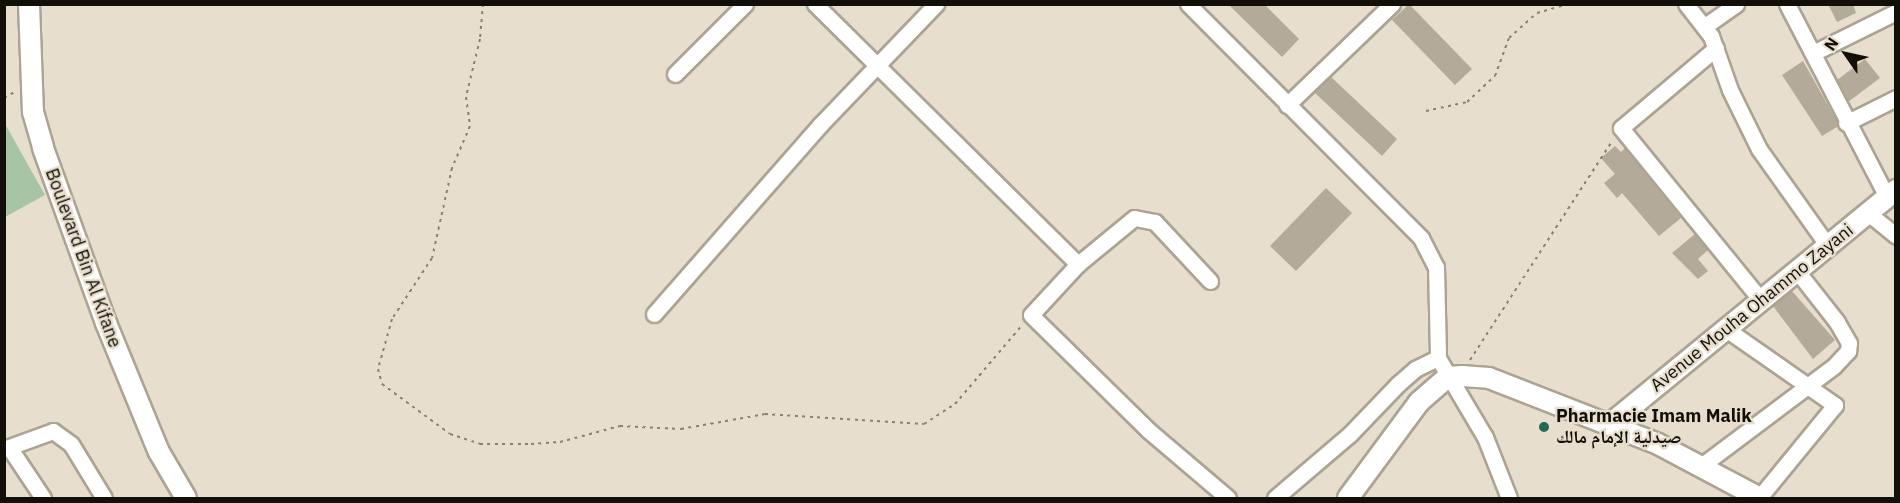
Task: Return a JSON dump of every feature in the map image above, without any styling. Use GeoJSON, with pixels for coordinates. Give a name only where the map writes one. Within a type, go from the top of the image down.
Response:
{"type":"FeatureCollection","features":[{"type":"Feature","properties":{"kind":"street","name":"Boulevard Bin Al Kifane"},"geometry":{"type":"LineString","coordinates":[[29,4],[33,112],[43,148],[110,334],[159,452],[186,498]]}},
{"type":"Feature","properties":{"kind":"street"},"geometry":{"type":"LineString","coordinates":[[675,74],[745,4]]}},
{"type":"Feature","properties":{"kind":"street"},"geometry":{"type":"LineString","coordinates":[[815,4],[1078,264]]}},
{"type":"Feature","properties":{"kind":"street"},"geometry":{"type":"LineString","coordinates":[[654,314],[820,125],[936,4]]}},
{"type":"Feature","properties":{"kind":"street"},"geometry":{"type":"LineString","coordinates":[[1188,4],[1421,238],[1432,255],[1438,283],[1438,358],[1455,376],[1485,437],[1509,498]]}},
{"type":"Feature","properties":{"kind":"street"},"geometry":{"type":"LineString","coordinates":[[1287,105],[1392,4]]}},
{"type":"Feature","properties":{"kind":"street"},"geometry":{"type":"LineString","coordinates":[[1686,4],[1705,26],[1716,48],[1730,90],[1759,149],[1827,246]]}},
{"type":"Feature","properties":{"kind":"street"},"geometry":{"type":"LineString","coordinates":[[1705,26],[1736,4]]}},
{"type":"Feature","properties":{"kind":"street"},"geometry":{"type":"LineString","coordinates":[[1786,4],[1813,53],[1846,123],[1891,194]]}},
{"type":"Feature","properties":{"kind":"street"},"geometry":{"type":"LineString","coordinates":[[1813,53],[1896,12]]}},
{"type":"Feature","properties":{"kind":"street"},"geometry":{"type":"LineString","coordinates":[[1716,48],[1621,128],[1761,300]]}},
{"type":"Feature","properties":{"kind":"street"},"geometry":{"type":"LineString","coordinates":[[1846,123],[1896,98]]}},
{"type":"Feature","properties":{"kind":"street","name":"Avenue Mouha Ohammo Zayani"},"geometry":{"type":"LineString","coordinates":[[1610,425],[1891,194]]}},
{"type":"Feature","properties":{"kind":"street"},"geometry":{"type":"LineString","coordinates":[[1868,213],[1896,236]]}},
{"type":"Feature","properties":{"kind":"street"},"geometry":{"type":"LineString","coordinates":[[1210,281],[1155,222],[1140,218],[1129,219],[1078,264],[1031,315],[1148,430],[1228,498]]}},
{"type":"Feature","properties":{"kind":"street"},"geometry":{"type":"LineString","coordinates":[[1701,466],[1845,357],[1849,344],[1797,271]]}},
{"type":"Feature","properties":{"kind":"street"},"geometry":{"type":"LineString","coordinates":[[1348,498],[1419,402],[1455,376],[1489,378],[1610,425],[1701,466],[1760,498],[1835,407],[1808,385],[1726,329]]}},
{"type":"Feature","properties":{"kind":"street"},"geometry":{"type":"LineString","coordinates":[[1275,498],[1326,456],[1415,369],[1438,358]]}},
{"type":"Feature","properties":{"kind":"street"},"geometry":{"type":"LineString","coordinates":[[43,498],[7,448],[47,431],[58,433],[71,444],[104,498]]}},
{"type":"Feature","properties":{"kind":"path"},"geometry":{"type":"LineString","coordinates":[[483,4],[480,39],[466,97],[470,126],[452,168],[432,258],[392,319],[378,369],[382,384],[450,434],[480,444],[531,444],[560,442],[620,426],[681,429],[765,414],[924,424],[955,404],[1031,315]]}},
{"type":"Feature","properties":{"kind":"path"},"geometry":{"type":"LineString","coordinates":[[1426,111],[1467,102],[1495,76],[1509,38],[1537,13],[1561,10],[1569,4]]}},
{"type":"Feature","properties":{"kind":"path"},"geometry":{"type":"LineString","coordinates":[[1455,376],[1621,128]]}},
{"type":"Feature","properties":{"kind":"green space"},"geometry":{"type":"Polygon","coordinates":[[[4,122],[45,195],[5,217],[4,217],[4,122]]]}},
{"type":"Feature","properties":{"kind":"building"},"geometry":{"type":"Polygon","coordinates":[[[1228,4],[1264,4],[1299,39],[1282,57],[1228,4]]]}},
{"type":"Feature","properties":{"kind":"building"},"geometry":{"type":"Polygon","coordinates":[[[1409,4],[1472,69],[1455,85],[1392,20],[1409,4]]]}},
{"type":"Feature","properties":{"kind":"building"},"geometry":{"type":"Polygon","coordinates":[[[1828,4],[1853,4],[1856,13],[1837,22],[1828,4]]]}},
{"type":"Feature","properties":{"kind":"building"},"geometry":{"type":"Polygon","coordinates":[[[1865,59],[1880,78],[1848,102],[1837,80],[1865,59]]]}},
{"type":"Feature","properties":{"kind":"building"},"geometry":{"type":"Polygon","coordinates":[[[1803,61],[1837,121],[1837,127],[1822,136],[1782,75],[1803,61]]]}},
{"type":"Feature","properties":{"kind":"building"},"geometry":{"type":"Polygon","coordinates":[[[1331,77],[1397,139],[1382,156],[1315,93],[1331,77]]]}},
{"type":"Feature","properties":{"kind":"building"},"geometry":{"type":"Polygon","coordinates":[[[1615,146],[1621,152],[1625,148],[1681,218],[1659,236],[1622,193],[1617,198],[1604,183],[1615,174],[1601,158],[1615,146]]]}},
{"type":"Feature","properties":{"kind":"building"},"geometry":{"type":"Polygon","coordinates":[[[1326,188],[1352,213],[1296,271],[1270,246],[1326,188]]]}},
{"type":"Feature","properties":{"kind":"building"},"geometry":{"type":"Polygon","coordinates":[[[1695,234],[1708,250],[1698,259],[1708,271],[1698,279],[1672,253],[1695,234]]]}},
{"type":"Feature","properties":{"kind":"building"},"geometry":{"type":"Polygon","coordinates":[[[1792,291],[1835,340],[1813,359],[1773,306],[1792,291]]]}},
{"type":"Feature","properties":{"kind":"place","name":"Pharmacie Imam Malik صيدلية الإمام مالك"},"geometry":{"type":"Point","coordinates":[1544,427]}}]}
